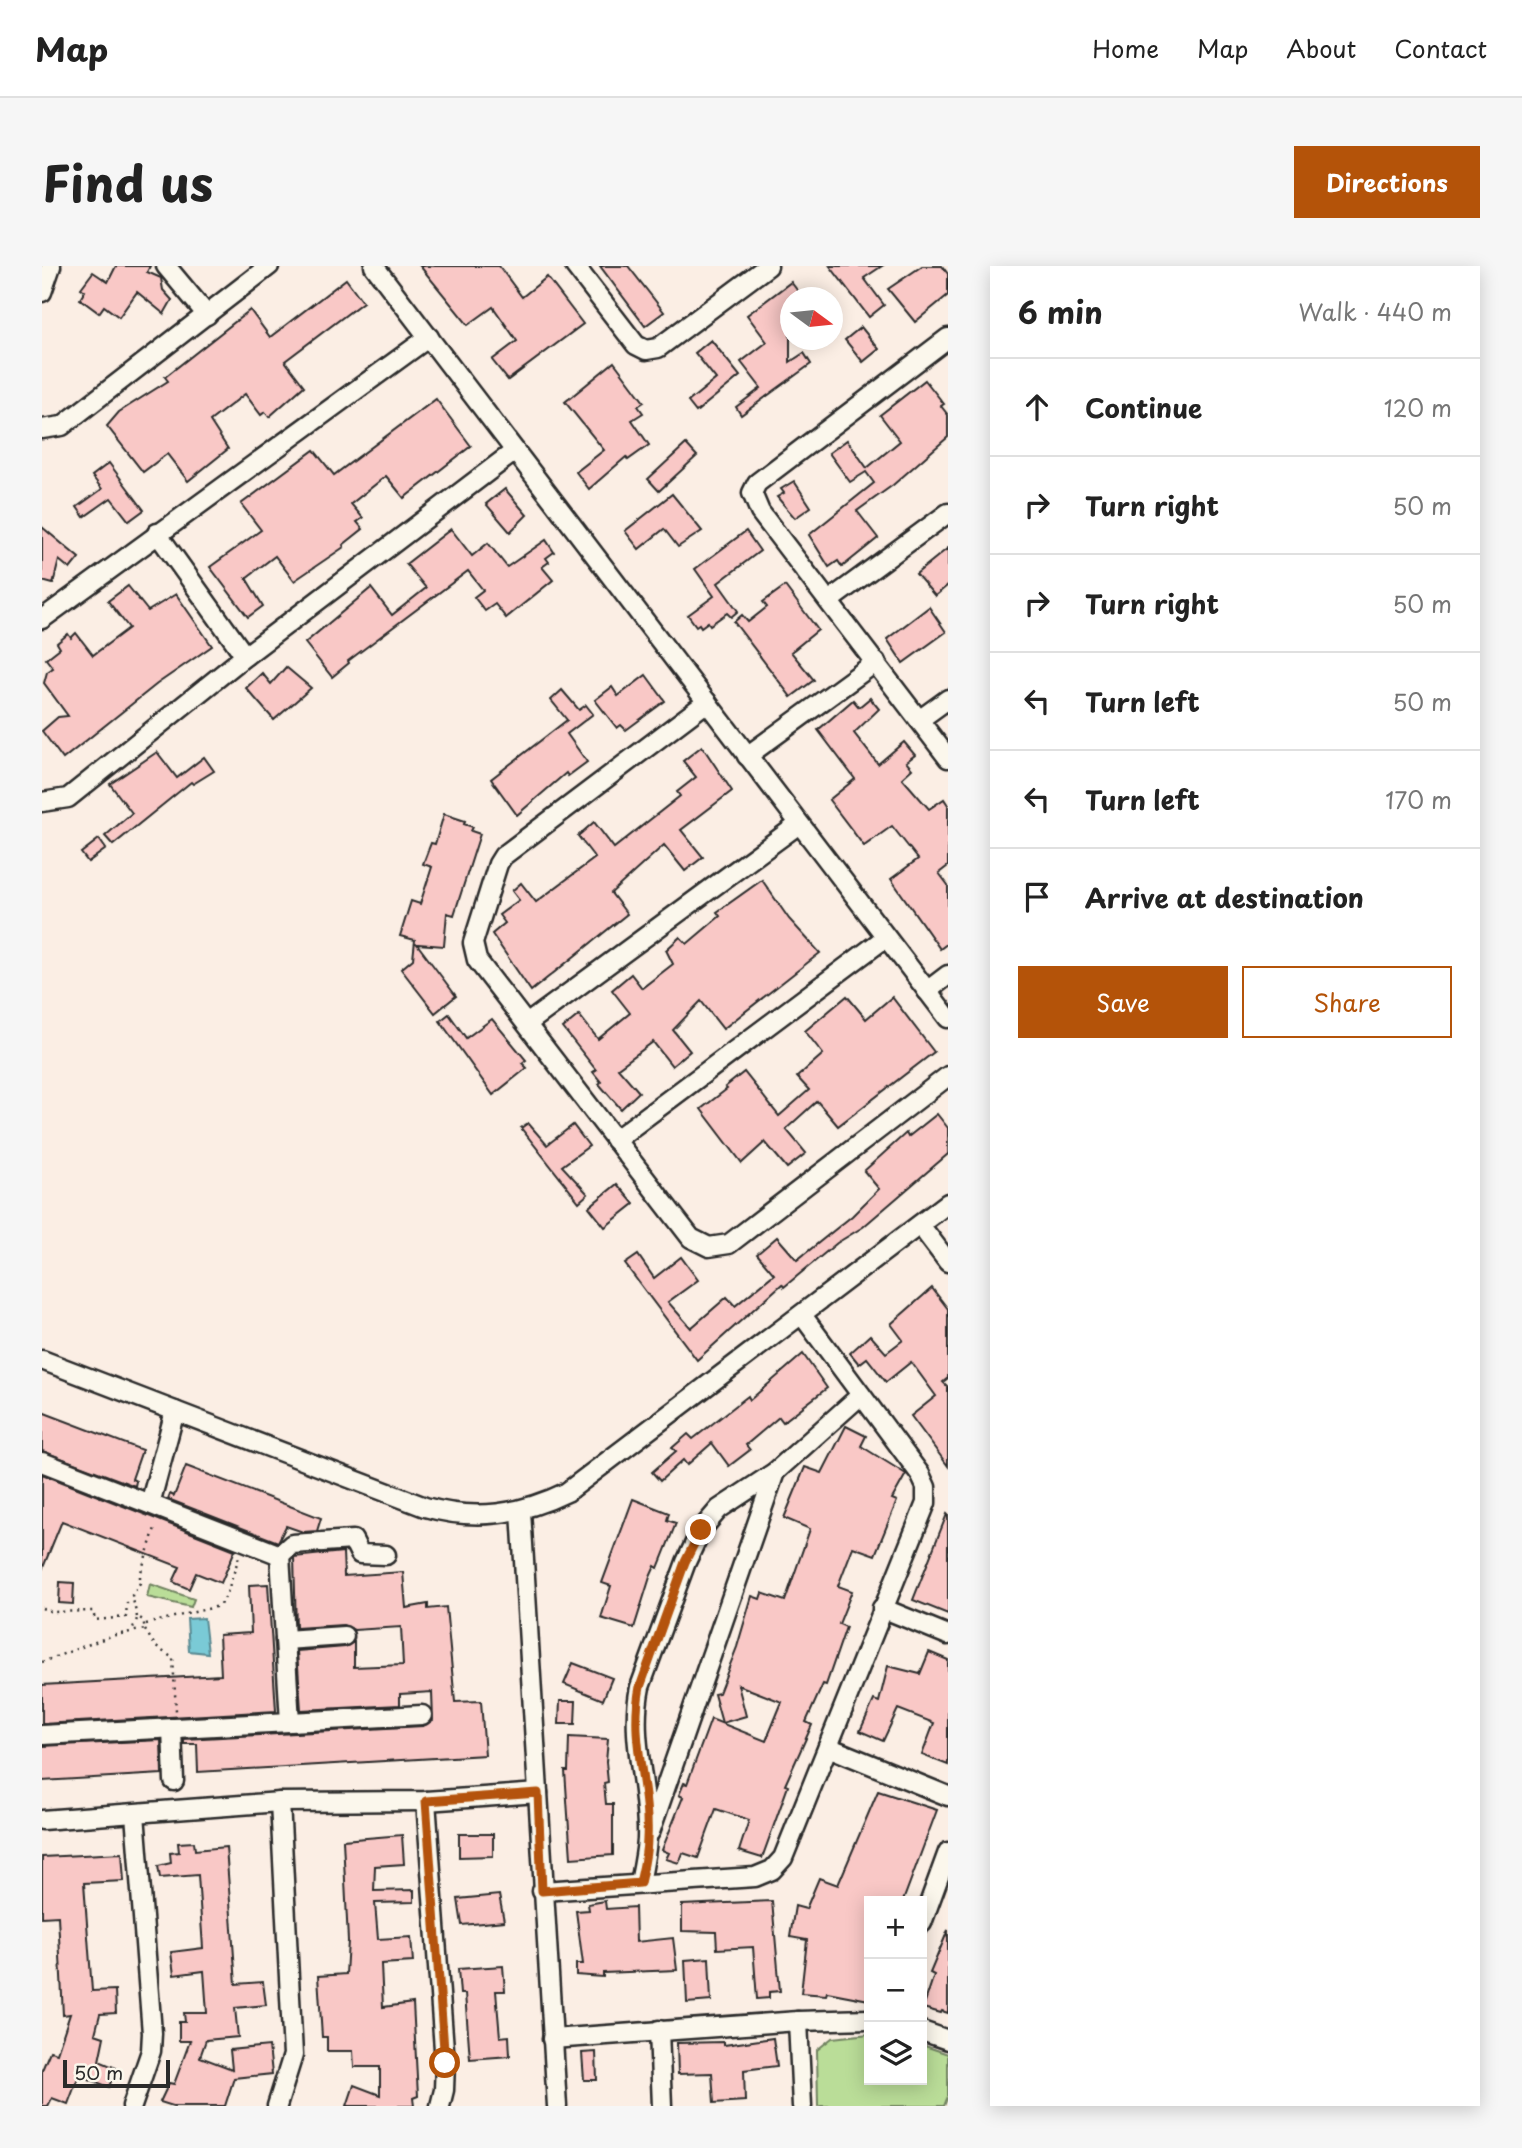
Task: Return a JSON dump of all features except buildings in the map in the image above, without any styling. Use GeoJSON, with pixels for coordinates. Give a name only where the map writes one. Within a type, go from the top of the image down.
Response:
{"type":"FeatureCollection","features":[{"type":"Feature","properties":{"kind":"street"},"geometry":{"type":"LineString","coordinates":[[42,292],[51,266]]}},
{"type":"Feature","properties":{"kind":"street"},"geometry":{"type":"LineString","coordinates":[[166,266],[207,315]]}},
{"type":"Feature","properties":{"kind":"street"},"geometry":{"type":"LineString","coordinates":[[42,429],[62,426],[269,266]]}},
{"type":"Feature","properties":{"kind":"street"},"geometry":{"type":"LineString","coordinates":[[374,266],[948,1018]]}},
{"type":"Feature","properties":{"kind":"street"},"geometry":{"type":"LineString","coordinates":[[575,266],[636,345],[646,350],[658,348],[768,266]]}},
{"type":"Feature","properties":{"kind":"street"},"geometry":{"type":"LineString","coordinates":[[42,619],[429,337]]}},
{"type":"Feature","properties":{"kind":"street"},"geometry":{"type":"LineString","coordinates":[[948,338],[757,483],[752,493],[760,512],[830,600],[948,758]]}},
{"type":"Feature","properties":{"kind":"street"},"geometry":{"type":"LineString","coordinates":[[42,802],[68,797],[245,656],[515,451]]}},
{"type":"Feature","properties":{"kind":"street"},"geometry":{"type":"LineString","coordinates":[[830,600],[948,513]]}},
{"type":"Feature","properties":{"kind":"street"},"geometry":{"type":"LineString","coordinates":[[157,533],[245,656]]}},
{"type":"Feature","properties":{"kind":"street"},"geometry":{"type":"LineString","coordinates":[[747,756],[876,662]]}},
{"type":"Feature","properties":{"kind":"street"},"geometry":{"type":"LineString","coordinates":[[919,720],[948,699]]}},
{"type":"Feature","properties":{"kind":"street"},"geometry":{"type":"LineString","coordinates":[[707,702],[503,856],[498,864],[474,943],[477,960],[691,1238],[709,1247],[729,1244],[948,1076]]}},
{"type":"Feature","properties":{"kind":"street"},"geometry":{"type":"LineString","coordinates":[[528,1023],[799,824]]}},
{"type":"Feature","properties":{"kind":"street"},"geometry":{"type":"LineString","coordinates":[[615,1140],[885,938]]}},
{"type":"Feature","properties":{"kind":"street"},"geometry":{"type":"LineString","coordinates":[[927,991],[948,975]]}},
{"type":"Feature","properties":{"kind":"street"},"geometry":{"type":"LineString","coordinates":[[42,1360],[425,1507],[487,1516],[521,1511],[567,1492],[948,1203]]}},
{"type":"Feature","properties":{"kind":"street"},"geometry":{"type":"LineString","coordinates":[[920,1225],[948,1262]]}},
{"type":"Feature","properties":{"kind":"street"},"geometry":{"type":"LineString","coordinates":[[542,1891],[755,1877],[772,1870],[783,1858],[881,1608],[926,1503],[926,1487],[920,1474],[802,1315]]}},
{"type":"Feature","properties":{"kind":"street"},"geometry":{"type":"LineString","coordinates":[[647,1838],[635,1731],[640,1687],[685,1562],[701,1530],[719,1509],[775,1472],[861,1395]]}},
{"type":"Feature","properties":{"kind":"street"},"geometry":{"type":"LineString","coordinates":[[156,1506],[175,1411]]}},
{"type":"Feature","properties":{"kind":"street"},"geometry":{"type":"LineString","coordinates":[[42,1462],[280,1555]]}},
{"type":"Feature","properties":{"kind":"street"},"geometry":{"type":"LineString","coordinates":[[640,1883],[647,1838],[775,1472]]}},
{"type":"Feature","properties":{"kind":"street"},"geometry":{"type":"LineString","coordinates":[[521,1511],[557,2106]]}},
{"type":"Feature","properties":{"kind":"street"},"geometry":{"type":"LineString","coordinates":[[280,1555],[292,1544],[353,1540],[360,1554],[386,1555]]}},
{"type":"Feature","properties":{"kind":"street"},"geometry":{"type":"LineString","coordinates":[[280,1555],[290,1722]]}},
{"type":"Feature","properties":{"kind":"street"},"geometry":{"type":"LineString","coordinates":[[881,1608],[948,1635]]}},
{"type":"Feature","properties":{"kind":"street"},"geometry":{"type":"LineString","coordinates":[[285,1640],[344,1636]]}},
{"type":"Feature","properties":{"kind":"street"},"geometry":{"type":"LineString","coordinates":[[42,1735],[422,1715]]}},
{"type":"Feature","properties":{"kind":"street"},"geometry":{"type":"LineString","coordinates":[[174,1781],[175,1728]]}},
{"type":"Feature","properties":{"kind":"street"},"geometry":{"type":"LineString","coordinates":[[828,1747],[948,1796]]}},
{"type":"Feature","properties":{"kind":"street"},"geometry":{"type":"LineString","coordinates":[[42,1820],[280,1802],[426,1801],[538,1793]]}},
{"type":"Feature","properties":{"kind":"street"},"geometry":{"type":"LineString","coordinates":[[426,1801],[445,2063],[444,2091],[440,2106]]}},
{"type":"Feature","properties":{"kind":"street"},"geometry":{"type":"LineString","coordinates":[[277,2106],[293,2055],[280,1802]]}},
{"type":"Feature","properties":{"kind":"street"},"geometry":{"type":"LineString","coordinates":[[132,2106],[151,2051],[152,2033],[135,1814]]}},
{"type":"Feature","properties":{"kind":"street"},"geometry":{"type":"LineString","coordinates":[[927,1909],[948,1852]]}},
{"type":"Feature","properties":{"kind":"street"},"geometry":{"type":"LineString","coordinates":[[552,2039],[798,2021],[864,2019]]}},
{"type":"Feature","properties":{"kind":"street"},"geometry":{"type":"LineString","coordinates":[[798,2021],[802,2106]]}},
{"type":"Feature","properties":{"kind":"street"},"geometry":{"type":"LineString","coordinates":[[659,2030],[662,2106]]}},
{"type":"Feature","properties":{"kind":"street"},"geometry":{"type":"LineString","coordinates":[[927,2033],[948,2040]]}},
{"type":"Feature","properties":{"kind":"path"},"geometry":{"type":"LineString","coordinates":[[156,1506],[132,1602],[156,1647],[173,1658],[175,1728]]}},
{"type":"Feature","properties":{"kind":"path"},"geometry":{"type":"LineString","coordinates":[[42,1662],[132,1630],[219,1606],[226,1597],[244,1541]]}},
{"type":"Feature","properties":{"kind":"path"},"geometry":{"type":"LineString","coordinates":[[42,1608],[52,1612],[93,1611],[95,1620],[126,1617],[127,1604],[132,1602]]}},
{"type":"Feature","properties":{"kind":"path"},"geometry":{"type":"LineString","coordinates":[[132,1630],[138,1617]]}},
{"type":"Feature","properties":{"kind":"green space"},"geometry":{"type":"Polygon","coordinates":[[[150,1584],[194,1599],[191,1607],[147,1597],[150,1584]]]}},
{"type":"Feature","properties":{"kind":"green space"},"geometry":{"type":"Polygon","coordinates":[[[864,2035],[864,2085],[927,2085],[927,2047],[948,2054],[948,2096],[944,2106],[818,2106],[817,2050],[832,2038],[864,2035]]]}},
{"type":"Feature","properties":{"kind":"water"},"geometry":{"type":"Polygon","coordinates":[[[204,1618],[208,1653],[189,1651],[187,1619],[204,1618]]]}},
{"type":"Feature","properties":{"kind":"route"},"geometry":{"type":"LineString","coordinates":[[445,2063],[426,1801],[538,1793],[542,1891],[640,1883],[647,1838],[635,1731],[635,1708],[685,1562],[701,1530]]}}]}
